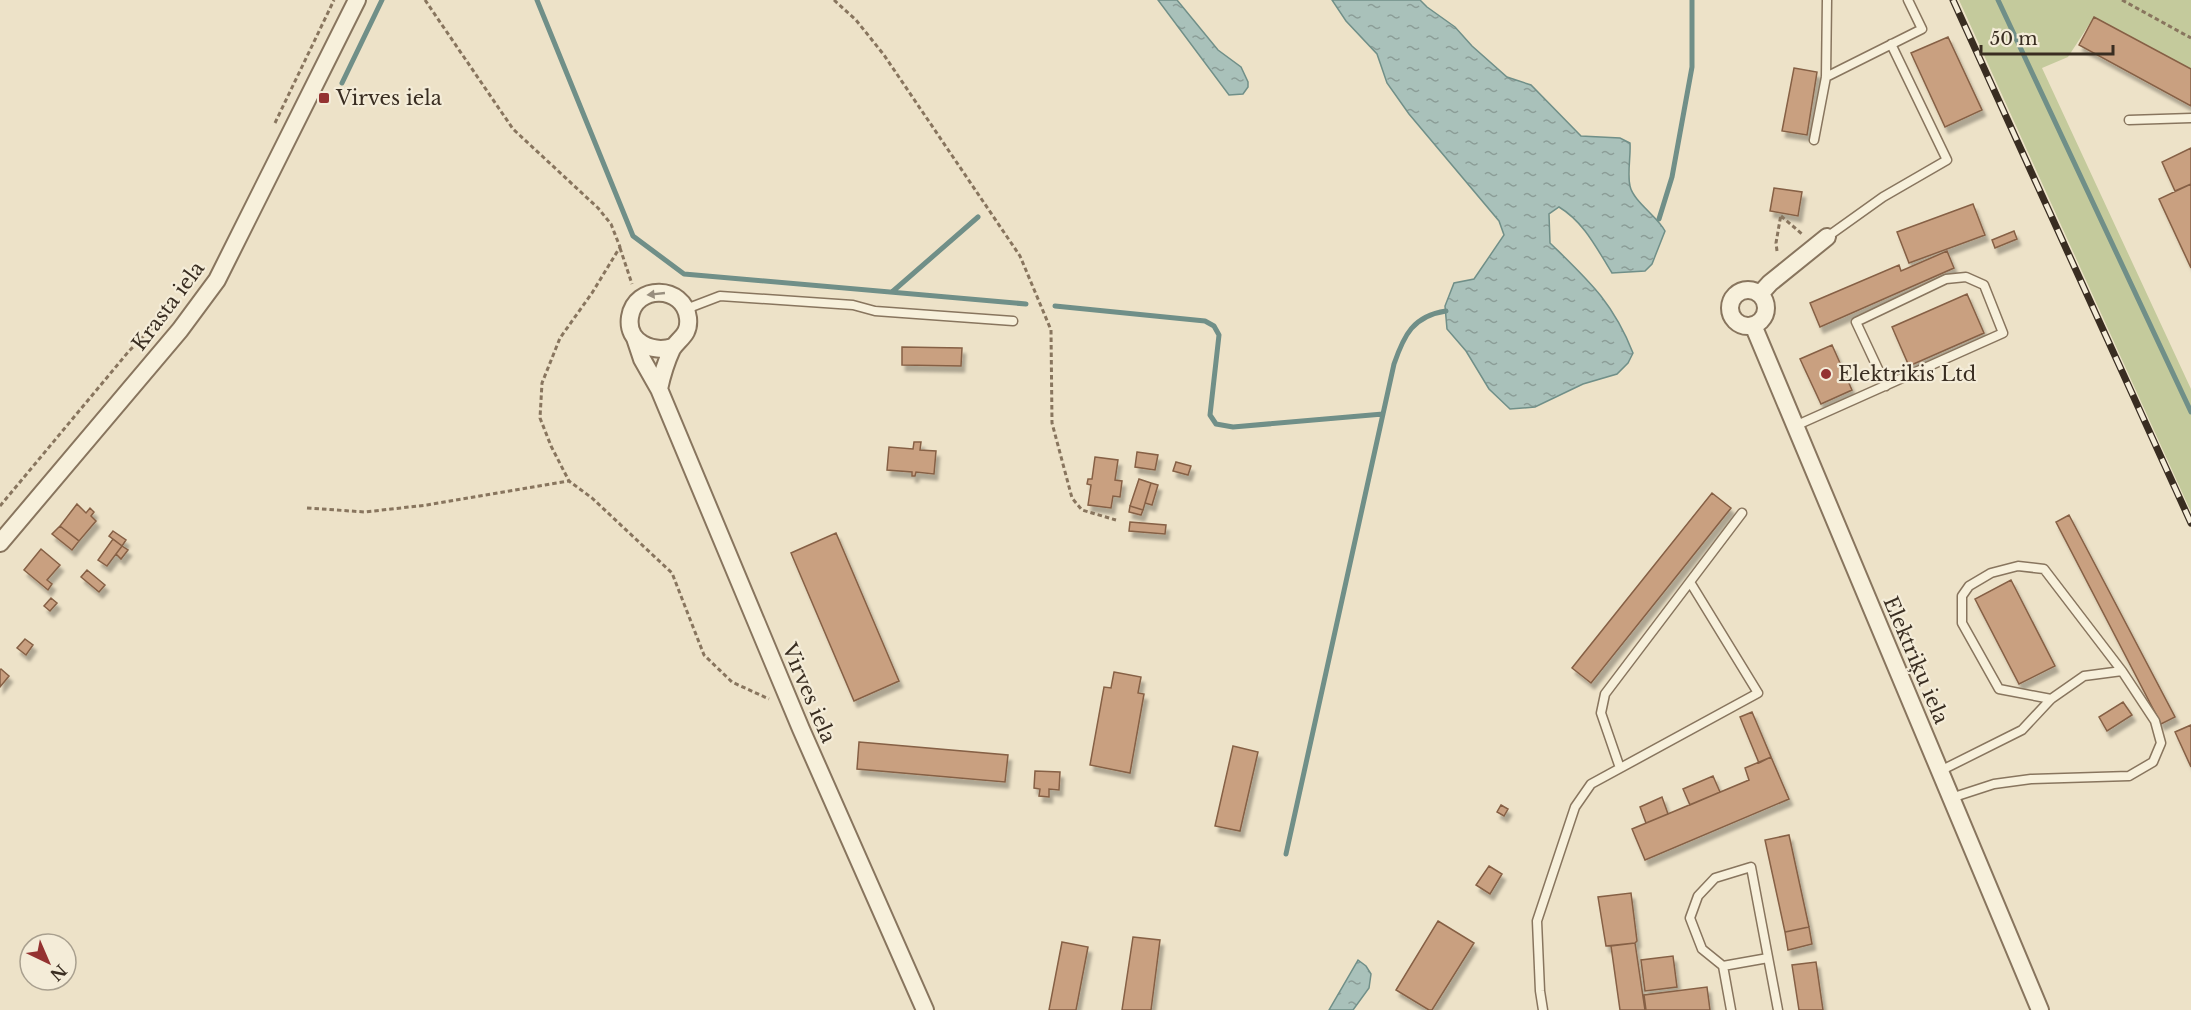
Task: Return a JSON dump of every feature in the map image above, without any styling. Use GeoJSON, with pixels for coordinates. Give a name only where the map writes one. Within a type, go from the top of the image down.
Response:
{"type":"FeatureCollection","features":[{"type":"Feature","properties":{"kind":"street","name":"Krasta iela"},"geometry":{"type":"LineString","coordinates":[[4,532],[180,330],[218,280],[357,0]]}},
{"type":"Feature","properties":{"kind":"street"},"geometry":{"type":"LineString","coordinates":[[1760,294],[1770,283],[1827,237]]}},
{"type":"Feature","properties":{"kind":"street"},"geometry":{"type":"LineString","coordinates":[[1748,290],[1760,294],[1764,299],[1766,312],[1764,318],[1753,326],[1741,325],[1730,311],[1737,294],[1748,290]]}},
{"type":"Feature","properties":{"kind":"street"},"geometry":{"type":"LineString","coordinates":[[635,338],[652,350],[663,350],[673,347],[687,330],[686,309],[680,300],[671,294],[660,292],[650,293],[640,298]]}},
{"type":"Feature","properties":{"kind":"street","name":"Virves iela"},"geometry":{"type":"LineString","coordinates":[[640,298],[633,307],[630,328],[642,359],[659,389],[793,709],[925,1010]]}},
{"type":"Feature","properties":{"kind":"street","name":"Elektriķu iela"},"geometry":{"type":"LineString","coordinates":[[1753,326],[2040,1010]]}},
{"type":"Feature","properties":{"kind":"street"},"geometry":{"type":"LineString","coordinates":[[659,389],[663,371],[673,347]]}},
{"type":"Feature","properties":{"kind":"lane"},"geometry":{"type":"LineString","coordinates":[[1814,140],[1826,77],[1827,0]]}},
{"type":"Feature","properties":{"kind":"lane"},"geometry":{"type":"LineString","coordinates":[[1826,77],[1922,29],[1908,0]]}},
{"type":"Feature","properties":{"kind":"lane"},"geometry":{"type":"LineString","coordinates":[[1827,237],[1883,197],[1947,160],[1892,44]]}},
{"type":"Feature","properties":{"kind":"lane"},"geometry":{"type":"LineString","coordinates":[[2129,120],[2191,118]]}},
{"type":"Feature","properties":{"kind":"lane"},"geometry":{"type":"LineString","coordinates":[[1795,426],[1886,386],[2003,333],[1984,285],[1966,277],[1946,279],[1856,322],[1886,386]]}},
{"type":"Feature","properties":{"kind":"lane"},"geometry":{"type":"LineString","coordinates":[[686,309],[720,296],[853,305],[875,311],[1013,321]]}},
{"type":"Feature","properties":{"kind":"lane"},"geometry":{"type":"LineString","coordinates":[[1620,768],[1601,713],[1605,694],[1742,513]]}},
{"type":"Feature","properties":{"kind":"lane"},"geometry":{"type":"LineString","coordinates":[[1951,798],[1994,784],[2031,779],[2129,776],[2153,762],[2161,743],[2155,721],[2122,672],[2044,569],[2018,566],[1991,573],[1969,586],[1962,597],[1962,622],[1999,689],[2051,699]]}},
{"type":"Feature","properties":{"kind":"lane"},"geometry":{"type":"LineString","coordinates":[[1544,1010],[1540,991],[1537,921],[1575,807],[1591,783],[1758,693],[1690,582]]}},
{"type":"Feature","properties":{"kind":"lane"},"geometry":{"type":"LineString","coordinates":[[1940,771],[2022,730],[2051,699],[2084,676],[2122,672]]}},
{"type":"Feature","properties":{"kind":"lane"},"geometry":{"type":"LineString","coordinates":[[1731,1010],[1723,966],[1702,949],[1690,918],[1698,896],[1715,878],[1751,867],[1778,1010]]}},
{"type":"Feature","properties":{"kind":"lane"},"geometry":{"type":"LineString","coordinates":[[1723,966],[1768,958]]}},
{"type":"Feature","properties":{"kind":"path"},"geometry":{"type":"LineString","coordinates":[[272,129],[334,0]]}},
{"type":"Feature","properties":{"kind":"path"},"geometry":{"type":"LineString","coordinates":[[425,0],[513,129],[598,208],[611,224],[629,278],[640,298]]}},
{"type":"Feature","properties":{"kind":"path"},"geometry":{"type":"LineString","coordinates":[[834,0],[856,20],[884,55],[1020,256],[1051,330],[1052,423],[1072,498],[1082,510],[1116,520]]}},
{"type":"Feature","properties":{"kind":"path"},"geometry":{"type":"LineString","coordinates":[[2122,0],[2191,38]]}},
{"type":"Feature","properties":{"kind":"path"},"geometry":{"type":"LineString","coordinates":[[1777,251],[1776,243],[1781,215],[1803,234]]}},
{"type":"Feature","properties":{"kind":"path"},"geometry":{"type":"LineString","coordinates":[[620,247],[561,338],[542,383],[540,418],[569,481],[592,498],[672,573],[704,655],[732,682],[793,709]]}},
{"type":"Feature","properties":{"kind":"path"},"geometry":{"type":"LineString","coordinates":[[0,506],[129,351],[180,299]]}},
{"type":"Feature","properties":{"kind":"path"},"geometry":{"type":"LineString","coordinates":[[307,508],[365,512],[427,505],[569,481]]}},
{"type":"Feature","properties":{"kind":"green space"},"geometry":{"type":"Polygon","coordinates":[[[1959,0],[2191,0],[2191,69],[2094,17],[2068,57],[2042,68],[2191,389],[2191,512],[1959,0]]]}},
{"type":"Feature","properties":{"kind":"water"},"geometry":{"type":"Polygon","coordinates":[[[1158,0],[1177,0],[1218,50],[1241,67],[1248,82],[1248,87],[1243,94],[1229,95],[1158,0]]]}},
{"type":"Feature","properties":{"kind":"water"},"geometry":{"type":"Polygon","coordinates":[[[1332,0],[1420,0],[1455,27],[1472,46],[1507,77],[1531,85],[1581,136],[1620,138],[1630,143],[1629,176],[1632,192],[1665,231],[1652,264],[1645,271],[1612,273],[1576,220],[1559,207],[1549,214],[1550,243],[1588,281],[1608,306],[1633,353],[1628,363],[1617,374],[1583,384],[1535,407],[1510,409],[1489,389],[1466,351],[1447,329],[1445,306],[1454,283],[1474,279],[1504,235],[1499,221],[1409,114],[1387,83],[1377,54],[1346,21],[1332,0]]]}},
{"type":"Feature","properties":{"kind":"water"},"geometry":{"type":"Polygon","coordinates":[[[1358,960],[1371,974],[1369,988],[1353,1010],[1329,1010],[1358,960]]]}},
{"type":"Feature","properties":{"kind":"building"},"geometry":{"type":"Polygon","coordinates":[[[2094,17],[2191,69],[2191,106],[2079,45],[2094,17]]]}},
{"type":"Feature","properties":{"kind":"building"},"geometry":{"type":"Polygon","coordinates":[[[1948,37],[1982,110],[1945,127],[1911,53],[1948,37]]]}},
{"type":"Feature","properties":{"kind":"building"},"geometry":{"type":"Polygon","coordinates":[[[1794,68],[1817,72],[1807,135],[1782,131],[1794,68]]]}},
{"type":"Feature","properties":{"kind":"building"},"geometry":{"type":"Polygon","coordinates":[[[2191,148],[2191,184],[2175,191],[2162,162],[2191,148]]]}},
{"type":"Feature","properties":{"kind":"building"},"geometry":{"type":"Polygon","coordinates":[[[2191,184],[2191,268],[2159,199],[2191,184]]]}},
{"type":"Feature","properties":{"kind":"building"},"geometry":{"type":"Polygon","coordinates":[[[1774,188],[1802,192],[1798,216],[1770,211],[1774,188]]]}},
{"type":"Feature","properties":{"kind":"building"},"geometry":{"type":"Polygon","coordinates":[[[1973,204],[1985,235],[1909,263],[1897,232],[1973,204]]]}},
{"type":"Feature","properties":{"kind":"building"},"geometry":{"type":"Polygon","coordinates":[[[2014,231],[2017,239],[1995,248],[1992,240],[2014,231]]]}},
{"type":"Feature","properties":{"kind":"building"},"geometry":{"type":"Polygon","coordinates":[[[1947,251],[1954,268],[1820,327],[1810,303],[1899,265],[1901,271],[1947,251]]]}},
{"type":"Feature","properties":{"kind":"building"},"geometry":{"type":"Polygon","coordinates":[[[1967,294],[1984,333],[1909,366],[1892,327],[1967,294]]]}},
{"type":"Feature","properties":{"kind":"building","name":"Elektrikis Ltd"},"geometry":{"type":"Polygon","coordinates":[[[1832,345],[1852,390],[1821,404],[1800,359],[1832,345]]]}},
{"type":"Feature","properties":{"kind":"building"},"geometry":{"type":"Polygon","coordinates":[[[902,347],[962,348],[961,366],[902,365],[902,347]]]}},
{"type":"Feature","properties":{"kind":"building"},"geometry":{"type":"Polygon","coordinates":[[[914,442],[921,442],[920,450],[936,451],[934,474],[916,472],[915,476],[912,476],[912,472],[887,470],[889,447],[913,449],[914,442]]]}},
{"type":"Feature","properties":{"kind":"building"},"geometry":{"type":"Polygon","coordinates":[[[1137,452],[1158,455],[1155,470],[1135,467],[1137,452]]]}},
{"type":"Feature","properties":{"kind":"building"},"geometry":{"type":"Polygon","coordinates":[[[1095,457],[1118,460],[1115,480],[1122,481],[1120,497],[1113,496],[1111,508],[1088,505],[1091,485],[1087,484],[1088,479],[1092,479],[1095,457]]]}},
{"type":"Feature","properties":{"kind":"building"},"geometry":{"type":"Polygon","coordinates":[[[1176,462],[1191,466],[1188,475],[1173,471],[1176,462]]]}},
{"type":"Feature","properties":{"kind":"building"},"geometry":{"type":"Polygon","coordinates":[[[1139,479],[1151,483],[1143,510],[1130,506],[1139,479]]]}},
{"type":"Feature","properties":{"kind":"building"},"geometry":{"type":"Polygon","coordinates":[[[1151,483],[1158,485],[1152,505],[1145,503],[1151,483]]]}},
{"type":"Feature","properties":{"kind":"building"},"geometry":{"type":"Polygon","coordinates":[[[1712,493],[1731,508],[1591,683],[1572,668],[1712,493]]]}},
{"type":"Feature","properties":{"kind":"building"},"geometry":{"type":"Polygon","coordinates":[[[77,504],[86,513],[90,508],[94,512],[91,516],[96,521],[79,541],[60,526],[77,504]]]}},
{"type":"Feature","properties":{"kind":"building"},"geometry":{"type":"Polygon","coordinates":[[[1130,506],[1143,510],[1141,515],[1129,512],[1130,506]]]}},
{"type":"Feature","properties":{"kind":"building"},"geometry":{"type":"Polygon","coordinates":[[[2069,515],[2175,717],[2161,724],[2056,522],[2069,515]]]}},
{"type":"Feature","properties":{"kind":"building"},"geometry":{"type":"Polygon","coordinates":[[[1130,522],[1166,525],[1165,534],[1129,531],[1130,522]]]}},
{"type":"Feature","properties":{"kind":"building"},"geometry":{"type":"Polygon","coordinates":[[[60,526],[79,541],[72,550],[52,534],[60,526]]]}},
{"type":"Feature","properties":{"kind":"building"},"geometry":{"type":"Polygon","coordinates":[[[113,531],[126,540],[122,546],[109,536],[113,531]]]}},
{"type":"Feature","properties":{"kind":"building"},"geometry":{"type":"Polygon","coordinates":[[[836,533],[899,681],[854,701],[791,553],[836,533]]]}},
{"type":"Feature","properties":{"kind":"building"},"geometry":{"type":"Polygon","coordinates":[[[113,539],[122,546],[107,566],[98,560],[113,539]]]}},
{"type":"Feature","properties":{"kind":"building"},"geometry":{"type":"Polygon","coordinates":[[[122,546],[128,550],[121,559],[116,554],[122,546]]]}},
{"type":"Feature","properties":{"kind":"building"},"geometry":{"type":"Polygon","coordinates":[[[41,549],[60,565],[47,580],[52,584],[48,590],[24,570],[41,549]]]}},
{"type":"Feature","properties":{"kind":"building"},"geometry":{"type":"Polygon","coordinates":[[[87,570],[105,585],[99,592],[81,577],[87,570]]]}},
{"type":"Feature","properties":{"kind":"building"},"geometry":{"type":"Polygon","coordinates":[[[2011,580],[2055,666],[2019,684],[1975,599],[2011,580]]]}},
{"type":"Feature","properties":{"kind":"building"},"geometry":{"type":"Polygon","coordinates":[[[51,598],[57,603],[50,611],[44,606],[51,598]]]}},
{"type":"Feature","properties":{"kind":"building"},"geometry":{"type":"Polygon","coordinates":[[[25,639],[33,645],[26,655],[17,648],[25,639]]]}},
{"type":"Feature","properties":{"kind":"building"},"geometry":{"type":"Polygon","coordinates":[[[0,670],[9,676],[0,687],[0,670]]]}},
{"type":"Feature","properties":{"kind":"building"},"geometry":{"type":"Polygon","coordinates":[[[1114,672],[1141,677],[1138,693],[1144,694],[1130,773],[1090,765],[1104,687],[1111,688],[1114,672]]]}},
{"type":"Feature","properties":{"kind":"building"},"geometry":{"type":"Polygon","coordinates":[[[2123,702],[2132,715],[2107,731],[2099,717],[2123,702]]]}},
{"type":"Feature","properties":{"kind":"building"},"geometry":{"type":"Polygon","coordinates":[[[1752,712],[1771,757],[1759,763],[1740,717],[1752,712]]]}},
{"type":"Feature","properties":{"kind":"building"},"geometry":{"type":"Polygon","coordinates":[[[2191,725],[2191,767],[2175,732],[2191,725]]]}},
{"type":"Feature","properties":{"kind":"building"},"geometry":{"type":"Polygon","coordinates":[[[859,742],[1008,755],[1005,782],[857,769],[859,742]]]}},
{"type":"Feature","properties":{"kind":"building"},"geometry":{"type":"Polygon","coordinates":[[[1233,746],[1258,752],[1240,831],[1215,826],[1233,746]]]}},
{"type":"Feature","properties":{"kind":"building"},"geometry":{"type":"Polygon","coordinates":[[[1771,757],[1789,799],[1645,860],[1632,829],[1749,780],[1745,768],[1771,757]]]}},
{"type":"Feature","properties":{"kind":"building"},"geometry":{"type":"Polygon","coordinates":[[[1035,771],[1060,772],[1059,790],[1049,789],[1049,797],[1039,796],[1040,789],[1034,788],[1035,771]]]}},
{"type":"Feature","properties":{"kind":"building"},"geometry":{"type":"Polygon","coordinates":[[[1713,776],[1720,792],[1690,805],[1683,789],[1713,776]]]}},
{"type":"Feature","properties":{"kind":"building"},"geometry":{"type":"Polygon","coordinates":[[[1662,797],[1668,814],[1646,823],[1640,807],[1662,797]]]}},
{"type":"Feature","properties":{"kind":"building"},"geometry":{"type":"Polygon","coordinates":[[[1501,805],[1508,809],[1504,816],[1497,812],[1501,805]]]}},
{"type":"Feature","properties":{"kind":"building"},"geometry":{"type":"Polygon","coordinates":[[[1789,835],[1809,927],[1785,932],[1765,840],[1789,835]]]}},
{"type":"Feature","properties":{"kind":"building"},"geometry":{"type":"Polygon","coordinates":[[[1489,866],[1502,874],[1490,894],[1476,885],[1489,866]]]}},
{"type":"Feature","properties":{"kind":"building"},"geometry":{"type":"Polygon","coordinates":[[[1631,893],[1637,941],[1606,946],[1598,897],[1631,893]]]}},
{"type":"Feature","properties":{"kind":"building"},"geometry":{"type":"Polygon","coordinates":[[[1438,921],[1474,943],[1432,1010],[1429,1010],[1396,990],[1438,921]]]}},
{"type":"Feature","properties":{"kind":"building"},"geometry":{"type":"Polygon","coordinates":[[[1809,927],[1812,944],[1788,950],[1785,932],[1809,927]]]}},
{"type":"Feature","properties":{"kind":"building"},"geometry":{"type":"Polygon","coordinates":[[[1133,937],[1160,940],[1151,1010],[1122,1010],[1133,937]]]}},
{"type":"Feature","properties":{"kind":"building"},"geometry":{"type":"Polygon","coordinates":[[[1062,942],[1088,947],[1076,1010],[1049,1010],[1062,942]]]}},
{"type":"Feature","properties":{"kind":"building"},"geometry":{"type":"Polygon","coordinates":[[[1635,943],[1645,1010],[1620,1010],[1611,946],[1635,943]]]}},
{"type":"Feature","properties":{"kind":"building"},"geometry":{"type":"Polygon","coordinates":[[[1673,956],[1677,987],[1645,991],[1641,960],[1673,956]]]}},
{"type":"Feature","properties":{"kind":"building"},"geometry":{"type":"Polygon","coordinates":[[[1816,962],[1823,1010],[1799,1010],[1792,965],[1816,962]]]}},
{"type":"Feature","properties":{"kind":"building"},"geometry":{"type":"Polygon","coordinates":[[[1707,987],[1710,1010],[1646,1010],[1644,995],[1707,987]]]}},
{"type":"Feature","properties":{"kind":"waterway"},"geometry":{"type":"LineString","coordinates":[[342,83],[382,0]]}},
{"type":"Feature","properties":{"kind":"waterway"},"geometry":{"type":"LineString","coordinates":[[537,0],[633,236],[684,274],[1026,304]]}},
{"type":"Feature","properties":{"kind":"waterway"},"geometry":{"type":"LineString","coordinates":[[1659,219],[1672,177],[1692,67],[1692,0]]}},
{"type":"Feature","properties":{"kind":"waterway"},"geometry":{"type":"LineString","coordinates":[[1998,0],[2191,412]]}},
{"type":"Feature","properties":{"kind":"waterway"},"geometry":{"type":"LineString","coordinates":[[892,292],[978,217]]}},
{"type":"Feature","properties":{"kind":"waterway"},"geometry":{"type":"LineString","coordinates":[[1055,306],[1205,321],[1214,326],[1219,335],[1210,415],[1216,424],[1233,427],[1383,414]]}},
{"type":"Feature","properties":{"kind":"waterway"},"geometry":{"type":"LineString","coordinates":[[1286,854],[1394,364],[1411,328],[1425,317],[1446,311]]}},
{"type":"Feature","properties":{"kind":"railway"},"geometry":{"type":"LineString","coordinates":[[1953,0],[2191,523]]}},
{"type":"Feature","properties":{"kind":"place","name":"Virves iela"},"geometry":{"type":"Point","coordinates":[324,98]}},
{"type":"Feature","properties":{"kind":"place","name":"Elektrikis Ltd"},"geometry":{"type":"Point","coordinates":[1826,374]}}]}
